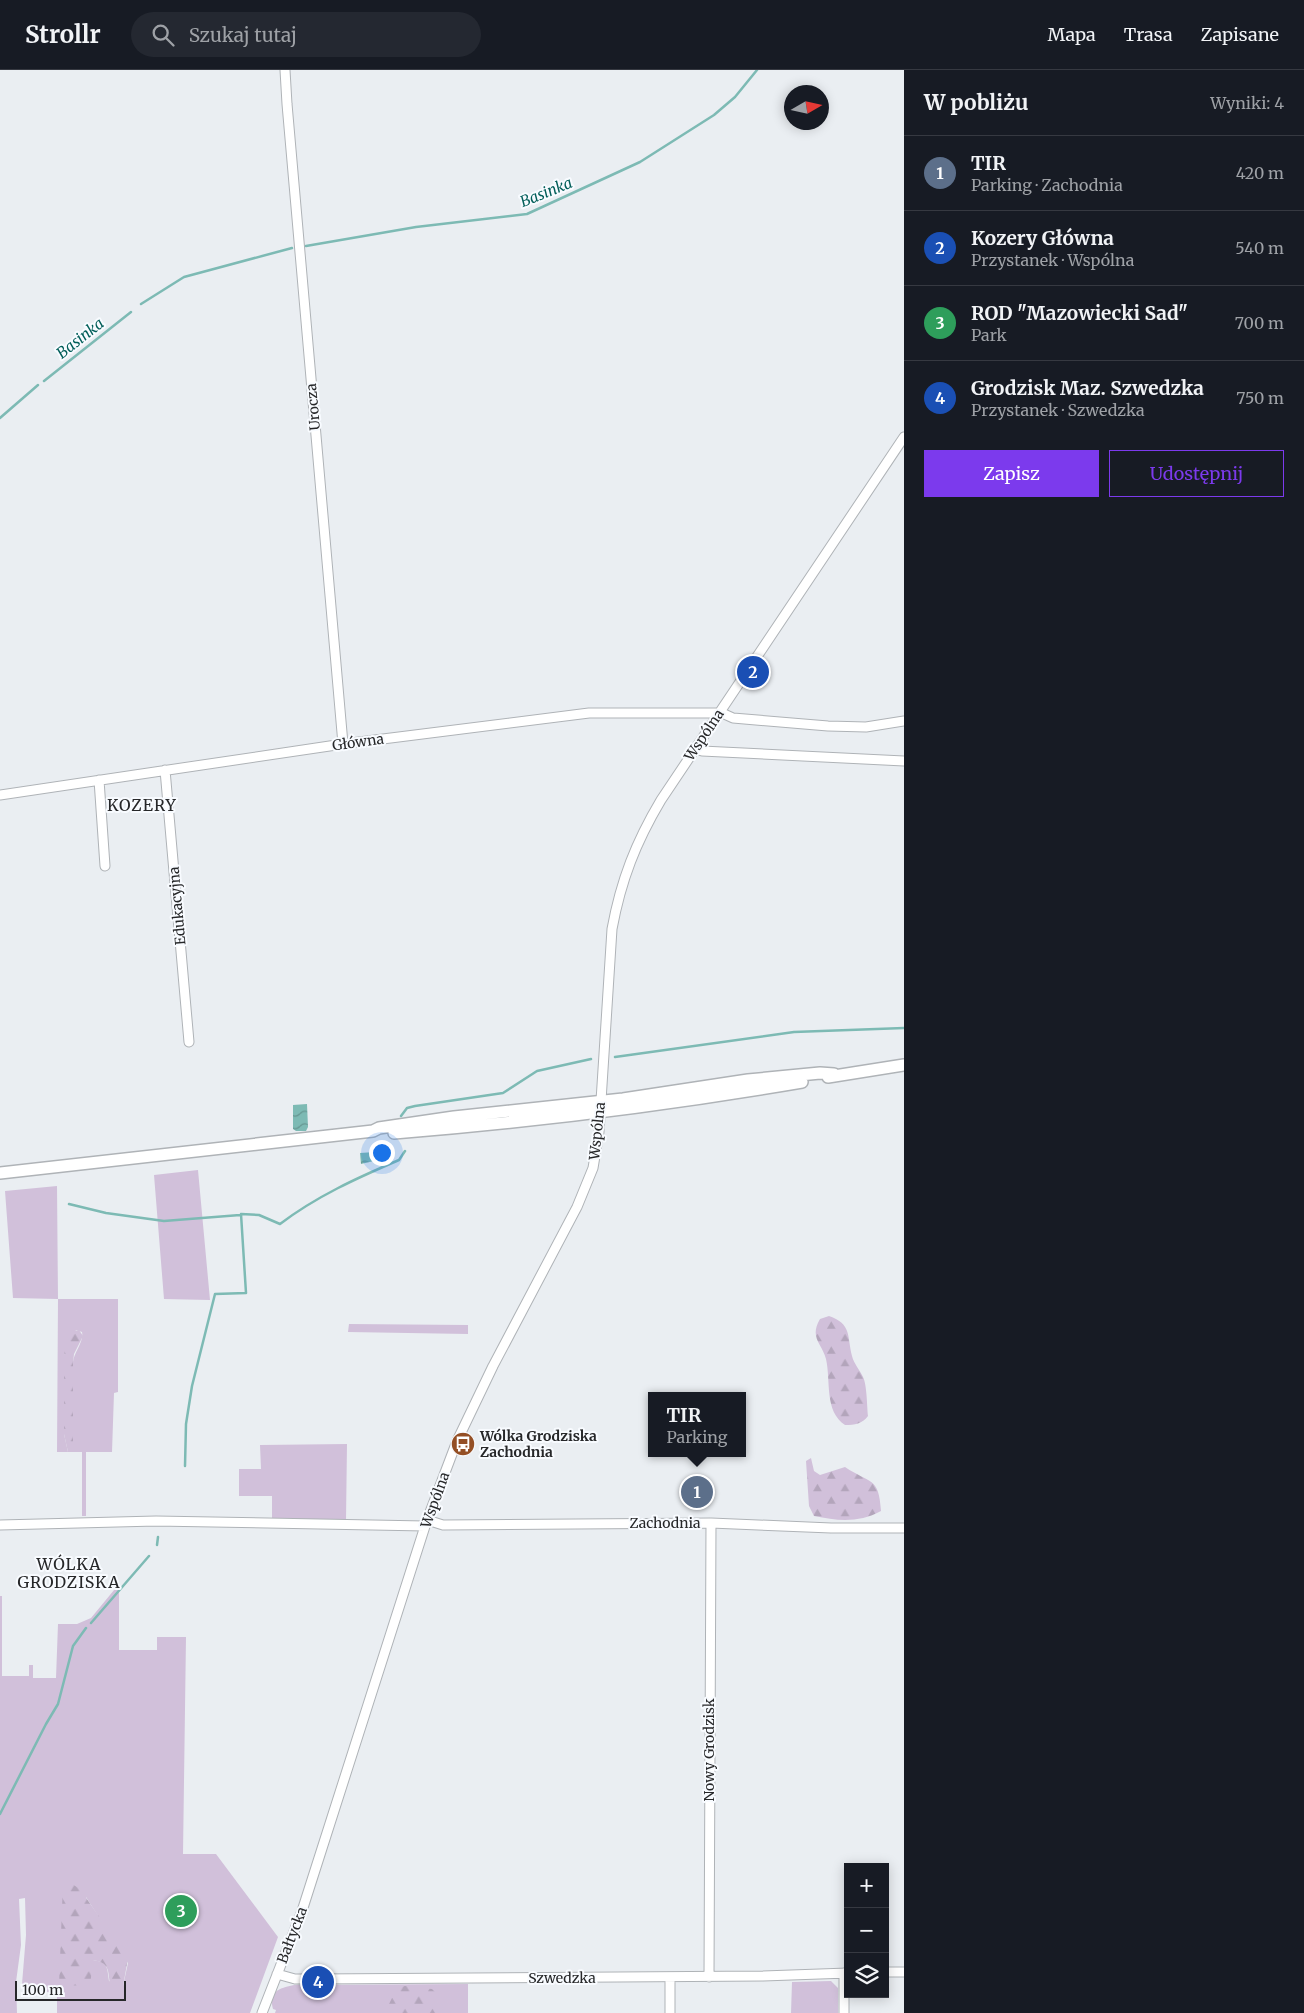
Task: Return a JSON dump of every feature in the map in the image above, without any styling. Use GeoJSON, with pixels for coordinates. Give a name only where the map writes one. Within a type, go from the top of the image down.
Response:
{"type":"FeatureCollection","features":[{"type":"Feature","properties":{"kind":"main road"},"geometry":{"type":"LineString","coordinates":[[0,1173],[372,1132],[380,1134],[454,1128],[600,1106],[744,1092],[821,1079],[834,1074],[904,1065]]}},
{"type":"Feature","properties":{"kind":"street","name":"Urocza"},"geometry":{"type":"LineString","coordinates":[[285,70],[343,744]]}},
{"type":"Feature","properties":{"kind":"street","name":"Wspólna"},"geometry":{"type":"LineString","coordinates":[[320,1856],[426,1523],[457,1441],[493,1366],[568,1224],[588,1182],[596,1157],[609,953],[616,903],[634,850],[647,824],[694,749],[904,437]]}},
{"type":"Feature","properties":{"kind":"street","name":"Główna"},"geometry":{"type":"LineString","coordinates":[[0,795],[343,744],[589,712],[719,713],[733,718],[828,726],[866,726],[904,721]]}},
{"type":"Feature","properties":{"kind":"street"},"geometry":{"type":"LineString","coordinates":[[694,749],[702,751],[904,761]]}},
{"type":"Feature","properties":{"kind":"street","name":"Edukacyjna"},"geometry":{"type":"LineString","coordinates":[[164,770],[189,1042]]}},
{"type":"Feature","properties":{"kind":"street"},"geometry":{"type":"LineString","coordinates":[[99,780],[105,866]]}},
{"type":"Feature","properties":{"kind":"street","name":"Zachodnia"},"geometry":{"type":"LineString","coordinates":[[0,1524],[159,1521],[426,1523],[443,1525],[711,1523],[831,1528],[904,1528]]}},
{"type":"Feature","properties":{"kind":"street","name":"Nowy Grodzisk"},"geometry":{"type":"LineString","coordinates":[[709,1977],[711,1523]]}},
{"type":"Feature","properties":{"kind":"street","name":"Bałtycka"},"geometry":{"type":"LineString","coordinates":[[262,2013],[302,1911],[320,1856]]}},
{"type":"Feature","properties":{"kind":"street"},"geometry":{"type":"LineString","coordinates":[[889,1972],[904,1972]]}},
{"type":"Feature","properties":{"kind":"street","name":"Szwedzka"},"geometry":{"type":"LineString","coordinates":[[277,1974],[307,1979],[709,1977],[844,1973]]}},
{"type":"Feature","properties":{"kind":"street"},"geometry":{"type":"LineString","coordinates":[[670,1977],[670,2013]]}},
{"type":"Feature","properties":{"kind":"street"},"geometry":{"type":"LineString","coordinates":[[844,2013],[845,1998]]}},
{"type":"Feature","properties":{"kind":"green space"},"geometry":{"type":"Polygon","coordinates":[[[198,1170],[210,1300],[164,1299],[154,1175],[198,1170]]]}},
{"type":"Feature","properties":{"kind":"green space"},"geometry":{"type":"Polygon","coordinates":[[[57,1186],[58,1299],[13,1298],[5,1191],[57,1186]]]}},
{"type":"Feature","properties":{"kind":"green space"},"geometry":{"type":"Polygon","coordinates":[[[58,1299],[118,1299],[118,1392],[114,1393],[112,1452],[86,1452],[86,1516],[82,1516],[82,1452],[73,1452],[73,1362],[82,1336],[82,1332],[76,1330],[64,1355],[64,1434],[68,1452],[57,1452],[58,1299]]]}},
{"type":"Feature","properties":{"kind":"green space"},"geometry":{"type":"Polygon","coordinates":[[[829,1316],[842,1323],[845,1327],[853,1359],[864,1381],[868,1416],[863,1421],[855,1424],[845,1425],[838,1419],[831,1404],[826,1359],[816,1336],[820,1319],[829,1316]]]}},
{"type":"Feature","properties":{"kind":"green space"},"geometry":{"type":"Polygon","coordinates":[[[349,1324],[468,1325],[468,1334],[348,1332],[349,1324]]]}},
{"type":"Feature","properties":{"kind":"green space"},"geometry":{"type":"Polygon","coordinates":[[[79,1330],[83,1336],[74,1354],[73,1362],[73,1452],[68,1452],[64,1434],[64,1355],[70,1336],[74,1331],[79,1330]]]}},
{"type":"Feature","properties":{"kind":"green space"},"geometry":{"type":"Polygon","coordinates":[[[347,1444],[346,1520],[272,1519],[272,1496],[239,1496],[239,1469],[261,1469],[260,1445],[347,1444]]]}},
{"type":"Feature","properties":{"kind":"green space"},"geometry":{"type":"Polygon","coordinates":[[[811,1458],[814,1471],[820,1475],[845,1467],[872,1482],[878,1492],[881,1511],[865,1518],[848,1520],[814,1516],[809,1506],[806,1461],[811,1458]]]}},
{"type":"Feature","properties":{"kind":"green space"},"geometry":{"type":"Polygon","coordinates":[[[119,1584],[119,1650],[157,1650],[157,1637],[186,1637],[183,1854],[216,1854],[278,1937],[250,2013],[57,2013],[57,1995],[22,1984],[26,1935],[25,1898],[19,1899],[21,1945],[16,1982],[17,2013],[0,2013],[0,1596],[2,1596],[2,1676],[29,1676],[29,1665],[33,1665],[33,1678],[56,1678],[58,1624],[77,1624],[91,1618],[119,1584]],[[86,1897],[93,1960],[102,1962],[106,1966],[109,1981],[123,1986],[128,1963],[86,1897]]]}},
{"type":"Feature","properties":{"kind":"green space"},"geometry":{"type":"Polygon","coordinates":[[[63,1883],[72,1884],[80,1889],[107,1928],[129,1953],[123,1986],[121,1988],[111,1988],[106,1966],[99,1961],[93,1960],[90,1986],[59,1985],[63,1883]]]}},
{"type":"Feature","properties":{"kind":"green space"},"geometry":{"type":"Polygon","coordinates":[[[831,1981],[838,1988],[838,2013],[791,2013],[792,1982],[831,1981]]]}},
{"type":"Feature","properties":{"kind":"green space"},"geometry":{"type":"Polygon","coordinates":[[[468,1984],[468,2013],[275,2013],[276,2010],[273,2009],[272,2003],[272,1998],[276,1991],[294,1985],[468,1984]]]}},
{"type":"Feature","properties":{"kind":"green space"},"geometry":{"type":"Polygon","coordinates":[[[400,1987],[432,1989],[437,1994],[436,2004],[444,2009],[445,2013],[400,2013],[400,2011],[394,2009],[389,2004],[392,1998],[396,1998],[400,1994],[400,1987]]]}},
{"type":"Feature","properties":{"kind":"water"},"geometry":{"type":"Polygon","coordinates":[[[307,1104],[308,1127],[306,1131],[296,1131],[293,1129],[293,1105],[307,1104]]]}},
{"type":"Feature","properties":{"kind":"water"},"geometry":{"type":"Polygon","coordinates":[[[390,1151],[391,1157],[361,1164],[360,1153],[390,1151]]]}},
{"type":"Feature","properties":{"kind":"waterway","name":"Basinka"},"geometry":{"type":"LineString","coordinates":[[306,246],[416,227],[527,214],[640,162],[714,115],[735,97],[757,70]]}},
{"type":"Feature","properties":{"kind":"waterway","name":"Basinka"},"geometry":{"type":"LineString","coordinates":[[141,304],[184,277],[292,248]]}},
{"type":"Feature","properties":{"kind":"waterway","name":"Basinka"},"geometry":{"type":"LineString","coordinates":[[44,381],[131,312]]}},
{"type":"Feature","properties":{"kind":"waterway","name":"Basinka"},"geometry":{"type":"LineString","coordinates":[[0,418],[38,385]]}},
{"type":"Feature","properties":{"kind":"waterway"},"geometry":{"type":"LineString","coordinates":[[615,1057],[794,1032],[904,1028]]}},
{"type":"Feature","properties":{"kind":"waterway"},"geometry":{"type":"LineString","coordinates":[[401,1116],[407,1108],[415,1106],[503,1093],[537,1071],[591,1059]]}},
{"type":"Feature","properties":{"kind":"waterway"},"geometry":{"type":"LineString","coordinates":[[185,1466],[186,1424],[192,1386],[215,1294],[246,1293],[241,1214],[259,1215],[280,1224],[323,1196],[399,1160],[405,1151]]}},
{"type":"Feature","properties":{"kind":"waterway"},"geometry":{"type":"LineString","coordinates":[[69,1204],[106,1213],[164,1221],[240,1215]]}},
{"type":"Feature","properties":{"kind":"waterway"},"geometry":{"type":"LineString","coordinates":[[157,1545],[158,1537]]}},
{"type":"Feature","properties":{"kind":"waterway"},"geometry":{"type":"LineString","coordinates":[[91,1623],[149,1556]]}},
{"type":"Feature","properties":{"kind":"waterway"},"geometry":{"type":"LineString","coordinates":[[0,1814],[58,1704],[73,1646],[86,1628]]}},
{"type":"Feature","properties":{"kind":"place","name":"Kozery Główna"},"geometry":{"type":"Point","coordinates":[753,672]}},
{"type":"Feature","properties":{"kind":"place","name":"Wólka Grodziska Zachodnia"},"geometry":{"type":"Point","coordinates":[463,1444]}},
{"type":"Feature","properties":{"kind":"place","name":"TIR"},"geometry":{"type":"Point","coordinates":[697,1492]}},
{"type":"Feature","properties":{"kind":"place","name":"ROD \"Mazowiecki Sad\""},"geometry":{"type":"Point","coordinates":[181,1911]}},
{"type":"Feature","properties":{"kind":"place","name":"Grodzisk Maz. Szwedzka"},"geometry":{"type":"Point","coordinates":[318,1982]}},
{"type":"Feature","properties":{"kind":"district","name":"KOZERY"},"geometry":{"type":"Point","coordinates":[142,805]}},
{"type":"Feature","properties":{"kind":"district","name":"WÓLKA GRODZISKA"},"geometry":{"type":"Point","coordinates":[69,1573]}}]}
